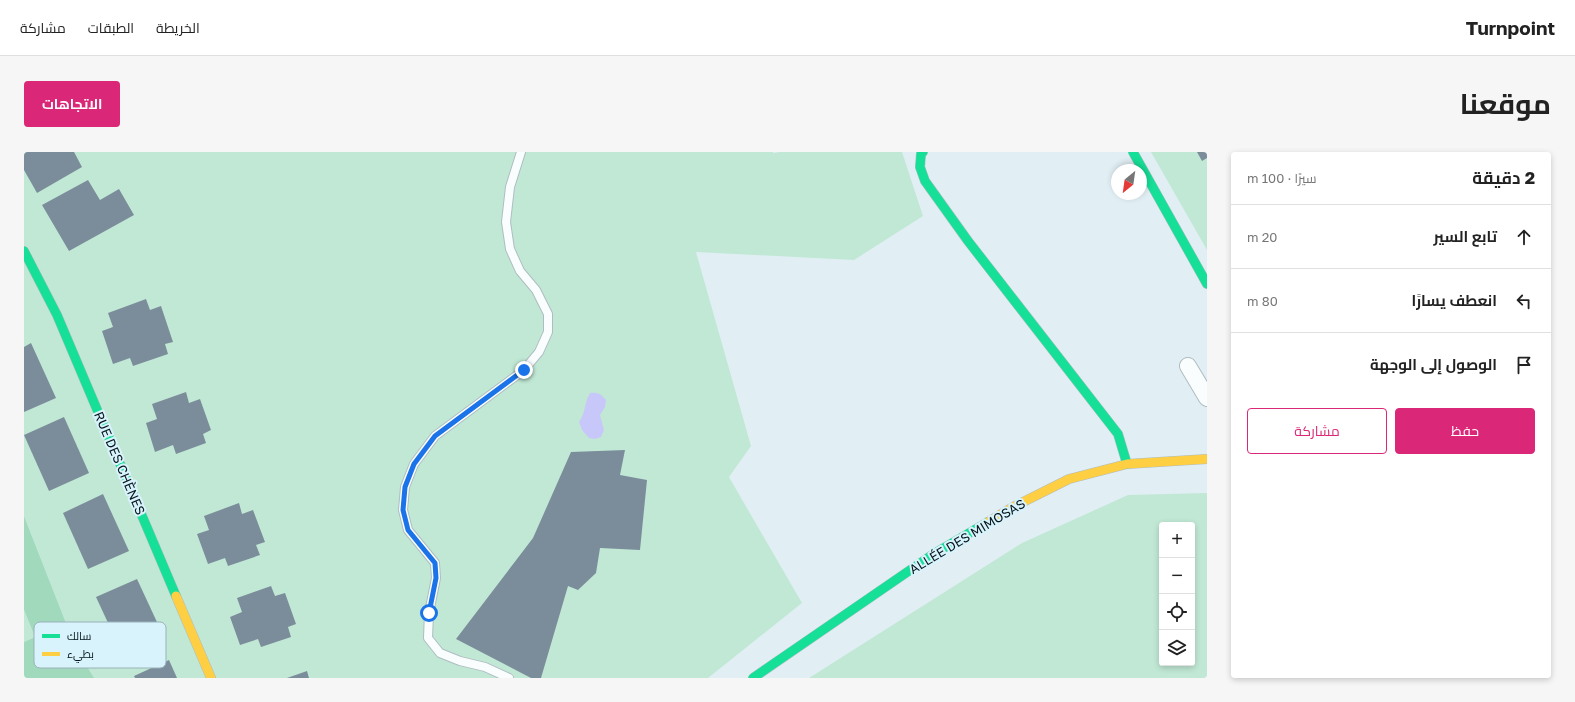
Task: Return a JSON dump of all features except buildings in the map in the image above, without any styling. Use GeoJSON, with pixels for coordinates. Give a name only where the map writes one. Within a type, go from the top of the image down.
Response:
{"type":"FeatureCollection","features":[{"type":"Feature","properties":{"kind":"street"},"geometry":{"type":"LineString","coordinates":[[923,152],[921,154],[920,167],[925,181],[968,241],[1118,434],[1127,464]]}},
{"type":"Feature","properties":{"kind":"street"},"geometry":{"type":"LineString","coordinates":[[1133,152],[1207,284]]}},
{"type":"Feature","properties":{"kind":"street","name":"RUE DES CHÈNES"},"geometry":{"type":"LineString","coordinates":[[24,251],[56,315],[211,678]]}},
{"type":"Feature","properties":{"kind":"street"},"geometry":{"type":"LineString","coordinates":[[1188,366],[1207,398]]}},
{"type":"Feature","properties":{"kind":"street","name":"ALLÉE DES MIMOSAS"},"geometry":{"type":"LineString","coordinates":[[753,678],[932,555],[1013,507],[1069,479],[1127,464],[1207,459]]}},
{"type":"Feature","properties":{"kind":"lane"},"geometry":{"type":"LineString","coordinates":[[509,678],[485,667],[460,661],[440,652],[428,638],[429,613],[436,578],[435,563],[408,530],[403,510],[405,487],[414,464],[435,436],[524,370],[539,352],[548,332],[548,314],[536,290],[520,271],[510,249],[506,222],[510,187],[521,152]]}},
{"type":"Feature","properties":{"kind":"green space"},"geometry":{"type":"Polygon","coordinates":[[[24,152],[902,152],[923,216],[854,260],[696,252],[751,446],[729,477],[802,603],[708,678],[94,678],[88,668],[166,668],[166,622],[66,622],[24,516],[24,152]]]}},
{"type":"Feature","properties":{"kind":"green space"},"geometry":{"type":"Polygon","coordinates":[[[1151,152],[1207,152],[1207,250],[1151,152]]]}},
{"type":"Feature","properties":{"kind":"green space"},"geometry":{"type":"Polygon","coordinates":[[[1207,493],[1207,678],[809,678],[1022,543],[1128,495],[1207,493]]]}},
{"type":"Feature","properties":{"kind":"green space"},"geometry":{"type":"Polygon","coordinates":[[[24,516],[66,622],[34,622],[34,635],[24,610],[24,516]]]}},
{"type":"Feature","properties":{"kind":"green space"},"geometry":{"type":"Polygon","coordinates":[[[24,610],[34,637],[24,642],[24,610]]]}},
{"type":"Feature","properties":{"kind":"green space"},"geometry":{"type":"Polygon","coordinates":[[[34,637],[34,668],[88,668],[94,678],[24,678],[24,642],[34,637]]]}},
{"type":"Feature","properties":{"kind":"water"},"geometry":{"type":"Polygon","coordinates":[[[590,393],[599,394],[606,400],[605,407],[600,415],[604,430],[601,437],[595,439],[589,438],[582,430],[579,422],[583,415],[590,393]]]}},
{"type":"Feature","properties":{"kind":"traffic: fast"},"geometry":{"type":"LineString","coordinates":[[923,152],[921,154],[920,167],[925,181],[968,241],[1118,434],[1127,464]]}},
{"type":"Feature","properties":{"kind":"traffic: fast"},"geometry":{"type":"LineString","coordinates":[[1133,152],[1207,284]]}},
{"type":"Feature","properties":{"kind":"traffic: fast"},"geometry":{"type":"LineString","coordinates":[[24,251],[57,315],[176,596]]}},
{"type":"Feature","properties":{"kind":"traffic: fast"},"geometry":{"type":"LineString","coordinates":[[753,678],[932,555],[988,522]]}},
{"type":"Feature","properties":{"kind":"traffic: slow"},"geometry":{"type":"LineString","coordinates":[[988,522],[1013,507],[1069,479],[1127,464],[1207,459]]}},
{"type":"Feature","properties":{"kind":"traffic: slow"},"geometry":{"type":"LineString","coordinates":[[176,596],[211,678]]}},
{"type":"Feature","properties":{"kind":"route"},"geometry":{"type":"LineString","coordinates":[[429,613],[436,578],[435,563],[408,530],[403,510],[405,487],[414,464],[435,436],[524,370]]}}]}
